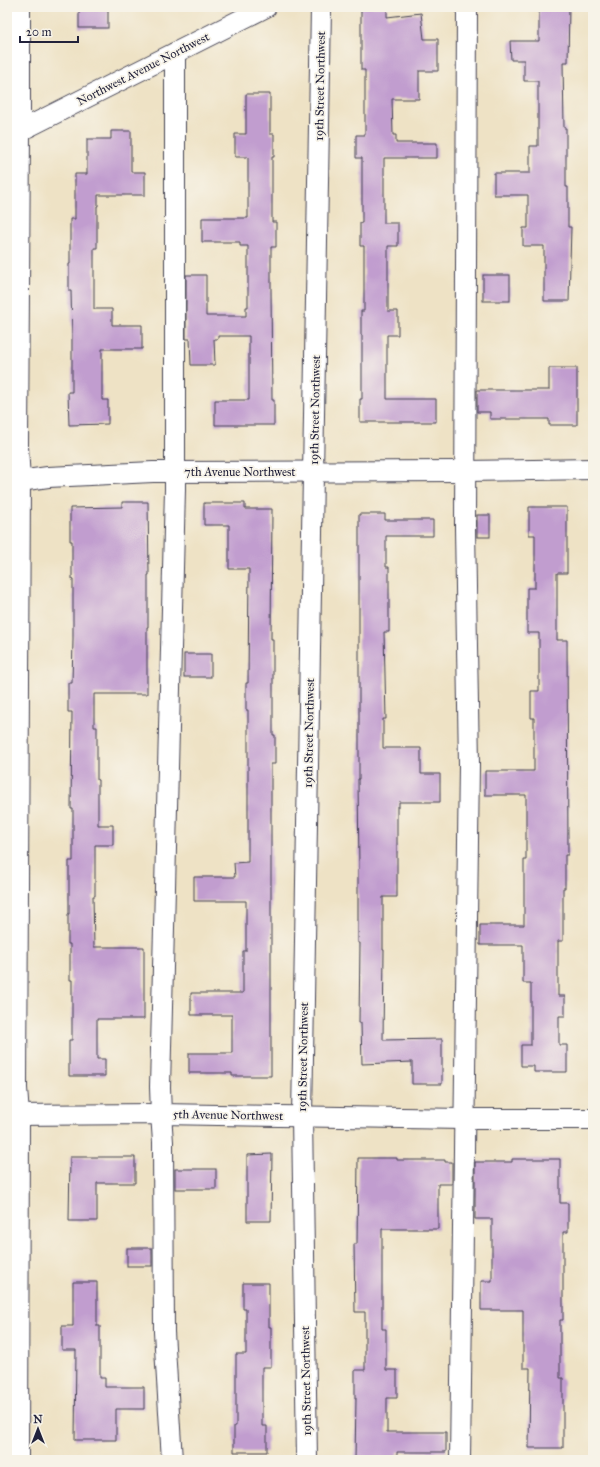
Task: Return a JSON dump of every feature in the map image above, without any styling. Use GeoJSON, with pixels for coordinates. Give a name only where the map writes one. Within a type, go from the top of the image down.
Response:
{"type":"FeatureCollection","features":[{"type":"Feature","properties":{"kind":"street"},"geometry":{"type":"LineString","coordinates":[[18,1460],[13,1115],[16,1088],[13,483],[18,438],[20,7]]}},
{"type":"Feature","properties":{"kind":"street","name":"Northwest Avenue Northwest"},"geometry":{"type":"LineString","coordinates":[[20,131],[266,7]]}},
{"type":"Feature","properties":{"kind":"street","name":"19th Street Northwest"},"geometry":{"type":"LineString","coordinates":[[307,1460],[302,1116],[321,7]]}},
{"type":"Feature","properties":{"kind":"street"},"geometry":{"type":"LineString","coordinates":[[460,1460],[469,764],[465,471],[467,7]]}},
{"type":"Feature","properties":{"kind":"street"},"geometry":{"type":"LineString","coordinates":[[172,1460],[164,1332],[163,1142],[161,1114],[175,472],[175,53]]}},
{"type":"Feature","properties":{"kind":"street","name":"7th Avenue Northwest"},"geometry":{"type":"LineString","coordinates":[[13,483],[48,477],[175,472],[593,469]]}},
{"type":"Feature","properties":{"kind":"street","name":"5th Avenue Northwest"},"geometry":{"type":"LineString","coordinates":[[13,1115],[161,1114],[464,1119],[593,1119]]}},
{"type":"Feature","properties":{"kind":"building"},"geometry":{"type":"Polygon","coordinates":[[[79,7],[108,7],[108,28],[79,28],[79,7]]]}},
{"type":"Feature","properties":{"kind":"building"},"geometry":{"type":"Polygon","coordinates":[[[361,7],[387,7],[387,17],[421,13],[424,39],[438,39],[438,71],[419,71],[419,99],[392,99],[393,135],[396,135],[396,143],[437,143],[437,158],[384,158],[384,223],[398,223],[398,246],[388,246],[388,311],[398,311],[398,335],[387,335],[387,399],[436,399],[436,422],[360,422],[360,399],[362,399],[361,311],[364,311],[364,246],[360,246],[360,223],[362,223],[362,158],[356,158],[356,135],[365,135],[365,70],[361,70],[361,7]]]}},
{"type":"Feature","properties":{"kind":"building"},"geometry":{"type":"Polygon","coordinates":[[[539,7],[569,7],[568,62],[563,62],[564,128],[566,128],[566,187],[568,187],[568,227],[571,227],[569,301],[544,301],[544,246],[523,246],[523,228],[528,228],[528,195],[494,195],[494,173],[530,173],[530,146],[538,146],[538,81],[524,81],[524,60],[511,60],[510,41],[539,41],[539,7]]]}},
{"type":"Feature","properties":{"kind":"building"},"geometry":{"type":"Polygon","coordinates":[[[246,94],[270,94],[270,134],[274,134],[274,157],[272,157],[272,222],[276,222],[276,247],[271,247],[271,290],[272,400],[274,400],[274,425],[215,425],[215,400],[249,400],[249,336],[218,336],[218,339],[214,339],[215,365],[191,365],[190,339],[186,339],[186,275],[206,275],[206,316],[246,316],[246,307],[248,307],[248,246],[240,246],[240,242],[202,242],[202,218],[248,218],[248,157],[235,157],[235,134],[246,134],[246,94]]]}},
{"type":"Feature","properties":{"kind":"building"},"geometry":{"type":"Polygon","coordinates":[[[111,131],[131,131],[131,172],[145,172],[145,195],[98,195],[97,248],[94,248],[94,309],[112,309],[112,325],[142,325],[142,349],[102,349],[102,400],[108,400],[108,424],[69,425],[68,392],[72,392],[71,291],[69,291],[70,219],[75,219],[75,174],[87,174],[87,139],[111,139],[111,131]]]}},
{"type":"Feature","properties":{"kind":"building"},"geometry":{"type":"Polygon","coordinates":[[[483,275],[510,275],[510,301],[483,301],[483,275]]]}},
{"type":"Feature","properties":{"kind":"building"},"geometry":{"type":"Polygon","coordinates":[[[549,368],[577,368],[577,425],[549,425],[549,419],[490,419],[490,412],[477,412],[477,390],[549,390],[549,368]]]}},
{"type":"Feature","properties":{"kind":"building"},"geometry":{"type":"Polygon","coordinates":[[[122,502],[148,502],[149,575],[147,694],[94,694],[94,727],[97,727],[98,825],[113,825],[113,845],[95,845],[95,896],[93,896],[94,947],[144,947],[144,1019],[97,1019],[97,1059],[105,1059],[105,1076],[69,1076],[69,1040],[72,1040],[72,980],[70,980],[68,914],[69,861],[73,861],[73,809],[71,809],[72,712],[68,712],[68,683],[72,683],[73,639],[73,579],[72,541],[70,541],[70,508],[122,507],[122,502]]]}},
{"type":"Feature","properties":{"kind":"building"},"geometry":{"type":"Polygon","coordinates":[[[204,503],[245,503],[245,509],[272,509],[271,639],[273,639],[273,735],[275,735],[275,764],[271,764],[271,1076],[232,1076],[232,1073],[189,1073],[189,1053],[232,1053],[232,1015],[191,1015],[191,993],[243,993],[243,951],[246,951],[246,901],[194,901],[194,877],[235,877],[234,863],[248,862],[248,710],[246,710],[246,683],[248,683],[249,569],[229,569],[229,525],[204,525],[204,503]]]}},
{"type":"Feature","properties":{"kind":"building"},"geometry":{"type":"Polygon","coordinates":[[[529,507],[567,507],[567,573],[557,573],[557,640],[567,640],[568,855],[565,855],[565,888],[563,888],[563,941],[558,941],[558,996],[565,996],[565,1016],[559,1016],[559,1045],[567,1045],[567,1072],[534,1072],[534,1066],[521,1066],[521,1045],[531,1045],[531,983],[523,983],[523,945],[480,945],[480,925],[524,925],[526,795],[485,795],[485,771],[534,771],[534,718],[531,718],[531,691],[539,691],[539,633],[527,633],[527,588],[535,588],[535,535],[529,535],[529,507]]]}},
{"type":"Feature","properties":{"kind":"building"},"geometry":{"type":"Polygon","coordinates":[[[359,514],[385,514],[385,520],[433,520],[433,536],[386,536],[386,567],[389,567],[389,632],[384,632],[386,719],[383,719],[383,748],[421,748],[421,774],[440,774],[440,802],[399,802],[399,807],[397,807],[397,897],[383,897],[383,1040],[442,1039],[442,1084],[412,1084],[412,1062],[362,1064],[361,1023],[359,1023],[360,943],[358,943],[359,514]]]}},
{"type":"Feature","properties":{"kind":"building"},"geometry":{"type":"Polygon","coordinates":[[[477,515],[490,515],[490,537],[477,537],[477,515]]]}},
{"type":"Feature","properties":{"kind":"building"},"geometry":{"type":"Polygon","coordinates":[[[184,654],[211,654],[211,677],[184,677],[184,654]]]}},
{"type":"Feature","properties":{"kind":"building"},"geometry":{"type":"Polygon","coordinates":[[[272,1154],[271,1221],[247,1221],[247,1155],[272,1154]]]}},
{"type":"Feature","properties":{"kind":"building"},"geometry":{"type":"Polygon","coordinates":[[[70,1157],[135,1157],[135,1183],[97,1183],[97,1221],[69,1221],[70,1157]]]}},
{"type":"Feature","properties":{"kind":"building"},"geometry":{"type":"Polygon","coordinates":[[[358,1158],[445,1160],[445,1162],[452,1162],[452,1184],[438,1184],[438,1229],[382,1229],[382,1329],[386,1329],[386,1370],[397,1370],[397,1398],[387,1398],[387,1432],[446,1432],[446,1452],[397,1452],[397,1460],[355,1460],[355,1370],[365,1370],[365,1312],[355,1312],[354,1244],[357,1244],[358,1158]]]}},
{"type":"Feature","properties":{"kind":"building"},"geometry":{"type":"Polygon","coordinates":[[[512,1159],[560,1159],[560,1203],[568,1203],[568,1232],[563,1232],[563,1320],[560,1320],[560,1378],[563,1378],[563,1448],[529,1448],[530,1368],[523,1368],[523,1310],[481,1310],[481,1281],[492,1281],[492,1219],[475,1219],[475,1162],[512,1162],[512,1159]]]}},
{"type":"Feature","properties":{"kind":"building"},"geometry":{"type":"Polygon","coordinates":[[[175,1169],[216,1169],[216,1189],[175,1189],[175,1169]]]}},
{"type":"Feature","properties":{"kind":"building"},"geometry":{"type":"Polygon","coordinates":[[[127,1248],[152,1248],[152,1266],[127,1266],[127,1248]]]}},
{"type":"Feature","properties":{"kind":"building"},"geometry":{"type":"Polygon","coordinates":[[[73,1282],[97,1282],[97,1326],[100,1326],[100,1378],[105,1378],[105,1387],[144,1387],[144,1409],[116,1409],[116,1440],[75,1440],[76,1350],[62,1350],[62,1326],[73,1326],[73,1282]]]}},
{"type":"Feature","properties":{"kind":"building"},"geometry":{"type":"Polygon","coordinates":[[[243,1283],[269,1283],[271,1367],[262,1367],[262,1426],[267,1426],[267,1452],[234,1452],[234,1426],[236,1426],[236,1354],[246,1354],[246,1309],[243,1309],[243,1283]]]}}]}
